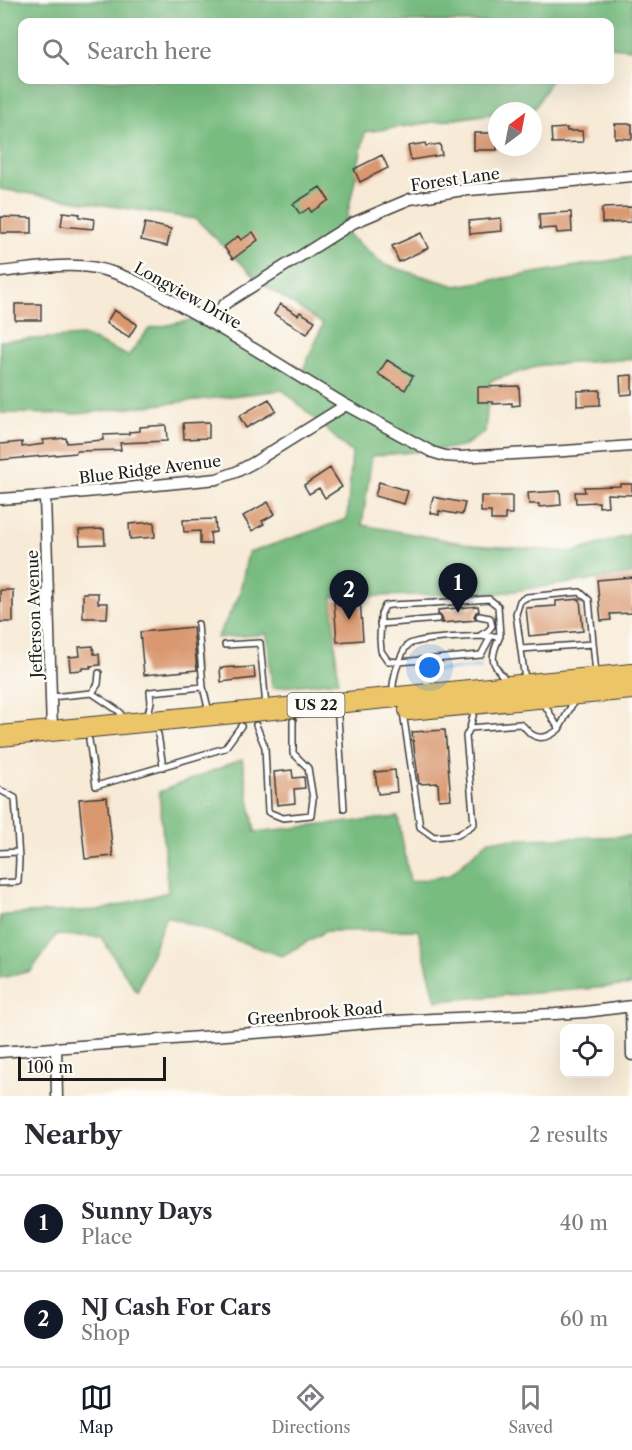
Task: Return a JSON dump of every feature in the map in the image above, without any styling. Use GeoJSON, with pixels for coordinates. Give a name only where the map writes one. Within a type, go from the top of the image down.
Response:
{"type":"FeatureCollection","features":[{"type":"Feature","properties":{"kind":"highway","name":"US 22"},"geometry":{"type":"LineString","coordinates":[[0,736],[124,724],[152,728],[255,720],[399,704],[519,685],[632,674]]}},
{"type":"Feature","properties":{"kind":"highway","name":"US 22"},"geometry":{"type":"LineString","coordinates":[[0,749],[89,740],[210,716],[294,721],[338,717],[399,704],[476,704],[632,689]]}},
{"type":"Feature","properties":{"kind":"street","name":"Forest Lane"},"geometry":{"type":"LineString","coordinates":[[209,321],[226,303],[353,223],[410,199],[457,191],[632,176]]}},
{"type":"Feature","properties":{"kind":"street","name":"Longview Drive"},"geometry":{"type":"LineString","coordinates":[[0,272],[58,266],[97,268],[132,279],[209,321],[346,405]]}},
{"type":"Feature","properties":{"kind":"street"},"geometry":{"type":"LineString","coordinates":[[346,405],[432,452],[446,456],[632,446]]}},
{"type":"Feature","properties":{"kind":"street","name":"Blue Ridge Avenue"},"geometry":{"type":"LineString","coordinates":[[0,499],[217,479],[253,463],[346,405]]}},
{"type":"Feature","properties":{"kind":"street","name":"Jefferson Avenue"},"geometry":{"type":"LineString","coordinates":[[45,496],[52,731]]}},
{"type":"Feature","properties":{"kind":"street"},"geometry":{"type":"LineString","coordinates":[[632,1006],[632,1055]]}},
{"type":"Feature","properties":{"kind":"street","name":"Greenbrook Road"},"geometry":{"type":"LineString","coordinates":[[0,1052],[378,1022],[585,1012],[632,1006]]}},
{"type":"Feature","properties":{"kind":"street"},"geometry":{"type":"LineString","coordinates":[[56,1048],[57,1096]]}},
{"type":"Feature","properties":{"kind":"lane"},"geometry":{"type":"LineString","coordinates":[[519,685],[521,648],[516,614],[520,601],[527,597],[580,592],[589,600],[597,678]]}},
{"type":"Feature","properties":{"kind":"lane"},"geometry":{"type":"LineString","coordinates":[[491,636],[481,655],[388,661],[381,651],[381,614],[385,606],[390,605],[489,599],[498,606],[500,636],[493,657],[494,665],[519,685]]}},
{"type":"Feature","properties":{"kind":"lane"},"geometry":{"type":"LineString","coordinates":[[479,616],[490,618],[492,626],[479,637]]}},
{"type":"Feature","properties":{"kind":"lane"},"geometry":{"type":"LineString","coordinates":[[380,624],[438,619]]}},
{"type":"Feature","properties":{"kind":"lane"},"geometry":{"type":"LineString","coordinates":[[198,624],[203,687],[210,716]]}},
{"type":"Feature","properties":{"kind":"lane"},"geometry":{"type":"LineString","coordinates":[[476,704],[466,736],[474,824],[458,835],[434,837],[420,827],[399,704],[392,687],[399,662],[406,646],[413,642],[500,636]]}},
{"type":"Feature","properties":{"kind":"lane"},"geometry":{"type":"LineString","coordinates":[[225,645],[260,643],[255,720],[265,747],[268,812],[283,818],[311,815],[313,800],[308,768],[293,753],[294,721]]}},
{"type":"Feature","properties":{"kind":"lane"},"geometry":{"type":"LineString","coordinates":[[521,648],[593,644]]}},
{"type":"Feature","properties":{"kind":"lane"},"geometry":{"type":"LineString","coordinates":[[92,693],[98,684],[99,673]]}},
{"type":"Feature","properties":{"kind":"lane"},"geometry":{"type":"LineString","coordinates":[[163,767],[148,712],[151,702],[150,692],[203,687]]}},
{"type":"Feature","properties":{"kind":"lane"},"geometry":{"type":"LineString","coordinates":[[51,697],[92,693],[120,712],[124,724]]}},
{"type":"Feature","properties":{"kind":"lane"},"geometry":{"type":"LineString","coordinates":[[470,728],[520,724],[538,737],[550,737],[559,729],[577,694]]}},
{"type":"Feature","properties":{"kind":"lane"},"geometry":{"type":"LineString","coordinates":[[541,698],[559,729]]}},
{"type":"Feature","properties":{"kind":"lane"},"geometry":{"type":"LineString","coordinates":[[338,717],[344,808]]}},
{"type":"Feature","properties":{"kind":"lane"},"geometry":{"type":"LineString","coordinates":[[89,740],[96,786],[225,747],[255,720]]}},
{"type":"Feature","properties":{"kind":"lane"},"geometry":{"type":"LineString","coordinates":[[0,790],[15,798],[19,856],[18,882],[0,883]]}},
{"type":"Feature","properties":{"kind":"lane"},"geometry":{"type":"LineString","coordinates":[[0,853],[19,856]]}},
{"type":"Feature","properties":{"kind":"green space"},"geometry":{"type":"Polygon","coordinates":[[[0,0],[632,0],[632,49],[614,47],[614,18],[18,18],[18,84],[549,84],[538,102],[488,102],[488,114],[365,132],[344,231],[385,265],[456,286],[632,257],[632,359],[542,365],[490,381],[485,432],[462,447],[372,456],[362,525],[474,545],[574,552],[632,534],[632,574],[500,593],[332,597],[338,681],[272,688],[267,634],[217,638],[239,596],[248,553],[347,519],[352,453],[283,390],[77,414],[0,413],[0,341],[85,336],[128,356],[149,329],[196,319],[300,377],[323,324],[261,283],[196,219],[0,189],[0,0]]]}},
{"type":"Feature","properties":{"kind":"green space"},"geometry":{"type":"Polygon","coordinates":[[[242,759],[255,832],[398,817],[410,882],[450,875],[489,840],[632,836],[632,985],[436,1001],[418,930],[326,931],[282,956],[166,916],[137,992],[101,937],[56,935],[31,971],[0,978],[0,916],[102,910],[168,892],[159,792],[242,759]]]}},
{"type":"Feature","properties":{"kind":"building"},"geometry":{"type":"Polygon","coordinates":[[[615,124],[632,124],[632,139],[615,138],[615,124]]]}},
{"type":"Feature","properties":{"kind":"building"},"geometry":{"type":"Polygon","coordinates":[[[567,128],[567,131],[582,131],[583,142],[552,143],[551,129],[567,128]]]}},
{"type":"Feature","properties":{"kind":"building"},"geometry":{"type":"Polygon","coordinates":[[[474,133],[488,133],[488,150],[474,150],[474,133]]]}},
{"type":"Feature","properties":{"kind":"building"},"geometry":{"type":"Polygon","coordinates":[[[425,143],[426,146],[440,144],[442,155],[411,160],[408,146],[425,143]]]}},
{"type":"Feature","properties":{"kind":"building"},"geometry":{"type":"Polygon","coordinates":[[[382,155],[388,168],[360,182],[354,169],[382,155]]]}},
{"type":"Feature","properties":{"kind":"building"},"geometry":{"type":"Polygon","coordinates":[[[320,187],[329,200],[311,212],[309,208],[300,214],[293,204],[320,187]]]}},
{"type":"Feature","properties":{"kind":"building"},"geometry":{"type":"Polygon","coordinates":[[[632,207],[632,222],[602,223],[602,208],[632,207]]]}},
{"type":"Feature","properties":{"kind":"building"},"geometry":{"type":"Polygon","coordinates":[[[63,212],[94,219],[93,229],[61,226],[63,212]]]}},
{"type":"Feature","properties":{"kind":"building"},"geometry":{"type":"Polygon","coordinates":[[[571,212],[572,232],[557,233],[556,228],[540,229],[539,214],[571,212]]]}},
{"type":"Feature","properties":{"kind":"building"},"geometry":{"type":"Polygon","coordinates":[[[1,217],[32,218],[32,233],[1,233],[1,217]]]}},
{"type":"Feature","properties":{"kind":"building"},"geometry":{"type":"Polygon","coordinates":[[[501,218],[502,231],[470,234],[469,221],[501,218]]]}},
{"type":"Feature","properties":{"kind":"building"},"geometry":{"type":"Polygon","coordinates":[[[145,223],[171,229],[167,246],[141,240],[145,223]]]}},
{"type":"Feature","properties":{"kind":"building"},"geometry":{"type":"Polygon","coordinates":[[[253,232],[258,240],[233,259],[224,247],[238,236],[241,240],[253,232]]]}},
{"type":"Feature","properties":{"kind":"building"},"geometry":{"type":"Polygon","coordinates":[[[421,233],[428,248],[399,262],[392,246],[421,233]]]}},
{"type":"Feature","properties":{"kind":"building"},"geometry":{"type":"Polygon","coordinates":[[[15,304],[41,304],[41,320],[15,320],[15,304]]]}},
{"type":"Feature","properties":{"kind":"building"},"geometry":{"type":"Polygon","coordinates":[[[280,304],[298,315],[300,312],[315,321],[307,334],[274,314],[280,304]]]}},
{"type":"Feature","properties":{"kind":"building"},"geometry":{"type":"Polygon","coordinates":[[[114,310],[137,324],[129,337],[106,323],[114,310]]]}},
{"type":"Feature","properties":{"kind":"building"},"geometry":{"type":"Polygon","coordinates":[[[387,360],[413,376],[405,390],[378,374],[387,360]]]}},
{"type":"Feature","properties":{"kind":"building"},"geometry":{"type":"Polygon","coordinates":[[[632,375],[632,394],[621,395],[620,376],[632,375]]]}},
{"type":"Feature","properties":{"kind":"building"},"geometry":{"type":"Polygon","coordinates":[[[519,386],[520,405],[478,402],[478,387],[519,386]]]}},
{"type":"Feature","properties":{"kind":"building"},"geometry":{"type":"Polygon","coordinates":[[[600,390],[600,405],[577,406],[577,391],[600,390]]]}},
{"type":"Feature","properties":{"kind":"building"},"geometry":{"type":"Polygon","coordinates":[[[269,399],[276,411],[246,428],[239,416],[269,399]]]}},
{"type":"Feature","properties":{"kind":"building"},"geometry":{"type":"Polygon","coordinates":[[[209,422],[209,438],[184,439],[183,423],[209,422]]]}},
{"type":"Feature","properties":{"kind":"building"},"geometry":{"type":"Polygon","coordinates":[[[166,425],[167,441],[120,443],[121,450],[76,451],[76,453],[0,460],[0,444],[22,442],[22,447],[44,444],[43,440],[66,438],[67,443],[103,440],[103,435],[129,434],[129,432],[140,431],[140,427],[166,425]]]}},
{"type":"Feature","properties":{"kind":"building"},"geometry":{"type":"Polygon","coordinates":[[[330,468],[342,487],[325,498],[319,488],[309,494],[304,485],[330,468]]]}},
{"type":"Feature","properties":{"kind":"building"},"geometry":{"type":"Polygon","coordinates":[[[379,482],[408,491],[404,504],[375,496],[379,482]]]}},
{"type":"Feature","properties":{"kind":"building"},"geometry":{"type":"Polygon","coordinates":[[[620,484],[632,484],[632,495],[607,494],[608,506],[599,507],[599,502],[576,503],[575,492],[585,492],[584,487],[620,486],[620,484]]]}},
{"type":"Feature","properties":{"kind":"building"},"geometry":{"type":"Polygon","coordinates":[[[560,491],[561,505],[539,507],[539,504],[529,504],[528,493],[560,491]]]}},
{"type":"Feature","properties":{"kind":"building"},"geometry":{"type":"Polygon","coordinates":[[[481,496],[512,496],[512,514],[505,514],[505,520],[491,520],[491,512],[481,512],[481,496]]]}},
{"type":"Feature","properties":{"kind":"building"},"geometry":{"type":"Polygon","coordinates":[[[433,497],[465,503],[462,515],[439,511],[439,515],[430,513],[433,497]]]}},
{"type":"Feature","properties":{"kind":"building"},"geometry":{"type":"Polygon","coordinates":[[[268,502],[275,514],[262,521],[264,524],[252,531],[243,516],[268,502]]]}},
{"type":"Feature","properties":{"kind":"building"},"geometry":{"type":"Polygon","coordinates":[[[215,519],[216,532],[210,533],[211,544],[200,544],[200,531],[184,532],[183,520],[215,519]]]}},
{"type":"Feature","properties":{"kind":"building"},"geometry":{"type":"Polygon","coordinates":[[[154,522],[155,537],[130,539],[129,524],[154,522]]]}},
{"type":"Feature","properties":{"kind":"building"},"geometry":{"type":"Polygon","coordinates":[[[104,529],[105,544],[80,545],[79,530],[104,529]]]}},
{"type":"Feature","properties":{"kind":"building"},"geometry":{"type":"Polygon","coordinates":[[[632,577],[632,613],[610,614],[611,620],[601,621],[597,580],[632,577]]]}},
{"type":"Feature","properties":{"kind":"building"},"geometry":{"type":"Polygon","coordinates":[[[0,590],[13,590],[13,622],[0,622],[0,590]]]}},
{"type":"Feature","properties":{"kind":"building"},"geometry":{"type":"Polygon","coordinates":[[[83,593],[98,593],[98,603],[108,603],[107,618],[83,618],[83,593]]]}},
{"type":"Feature","properties":{"kind":"building"},"geometry":{"type":"Polygon","coordinates":[[[360,599],[363,640],[337,642],[334,601],[360,599]]]}},
{"type":"Feature","properties":{"kind":"building"},"geometry":{"type":"Polygon","coordinates":[[[580,599],[583,631],[529,636],[526,608],[556,606],[556,601],[580,599]]]}},
{"type":"Feature","properties":{"kind":"building"},"geometry":{"type":"Polygon","coordinates":[[[478,606],[479,611],[474,616],[476,620],[441,623],[442,617],[438,614],[438,610],[478,606]]]}},
{"type":"Feature","properties":{"kind":"building"},"geometry":{"type":"Polygon","coordinates":[[[193,627],[197,670],[144,675],[140,632],[193,627]]]}},
{"type":"Feature","properties":{"kind":"building"},"geometry":{"type":"Polygon","coordinates":[[[93,646],[94,654],[99,654],[100,665],[70,671],[69,657],[80,656],[79,647],[93,646]]]}},
{"type":"Feature","properties":{"kind":"building"},"geometry":{"type":"Polygon","coordinates":[[[254,667],[255,678],[221,682],[220,668],[254,667]]]}},
{"type":"Feature","properties":{"kind":"building"},"geometry":{"type":"Polygon","coordinates":[[[445,730],[451,799],[439,800],[438,783],[419,784],[412,732],[445,730]]]}},
{"type":"Feature","properties":{"kind":"building"},"geometry":{"type":"Polygon","coordinates":[[[292,770],[293,778],[304,777],[305,788],[294,789],[295,803],[277,805],[274,772],[292,770]]]}},
{"type":"Feature","properties":{"kind":"building"},"geometry":{"type":"Polygon","coordinates":[[[395,770],[397,792],[378,794],[375,772],[395,770]]]}},
{"type":"Feature","properties":{"kind":"building"},"geometry":{"type":"Polygon","coordinates":[[[107,797],[113,856],[85,859],[79,799],[107,797]]]}},
{"type":"Feature","properties":{"kind":"waterway"},"geometry":{"type":"LineString","coordinates":[[419,663],[424,672],[481,668]]}},
{"type":"Feature","properties":{"kind":"place","name":"Sunny Days"},"geometry":{"type":"Point","coordinates":[458,613]}},
{"type":"Feature","properties":{"kind":"place","name":"NJ Cash For Cars"},"geometry":{"type":"Point","coordinates":[349,620]}}]}
